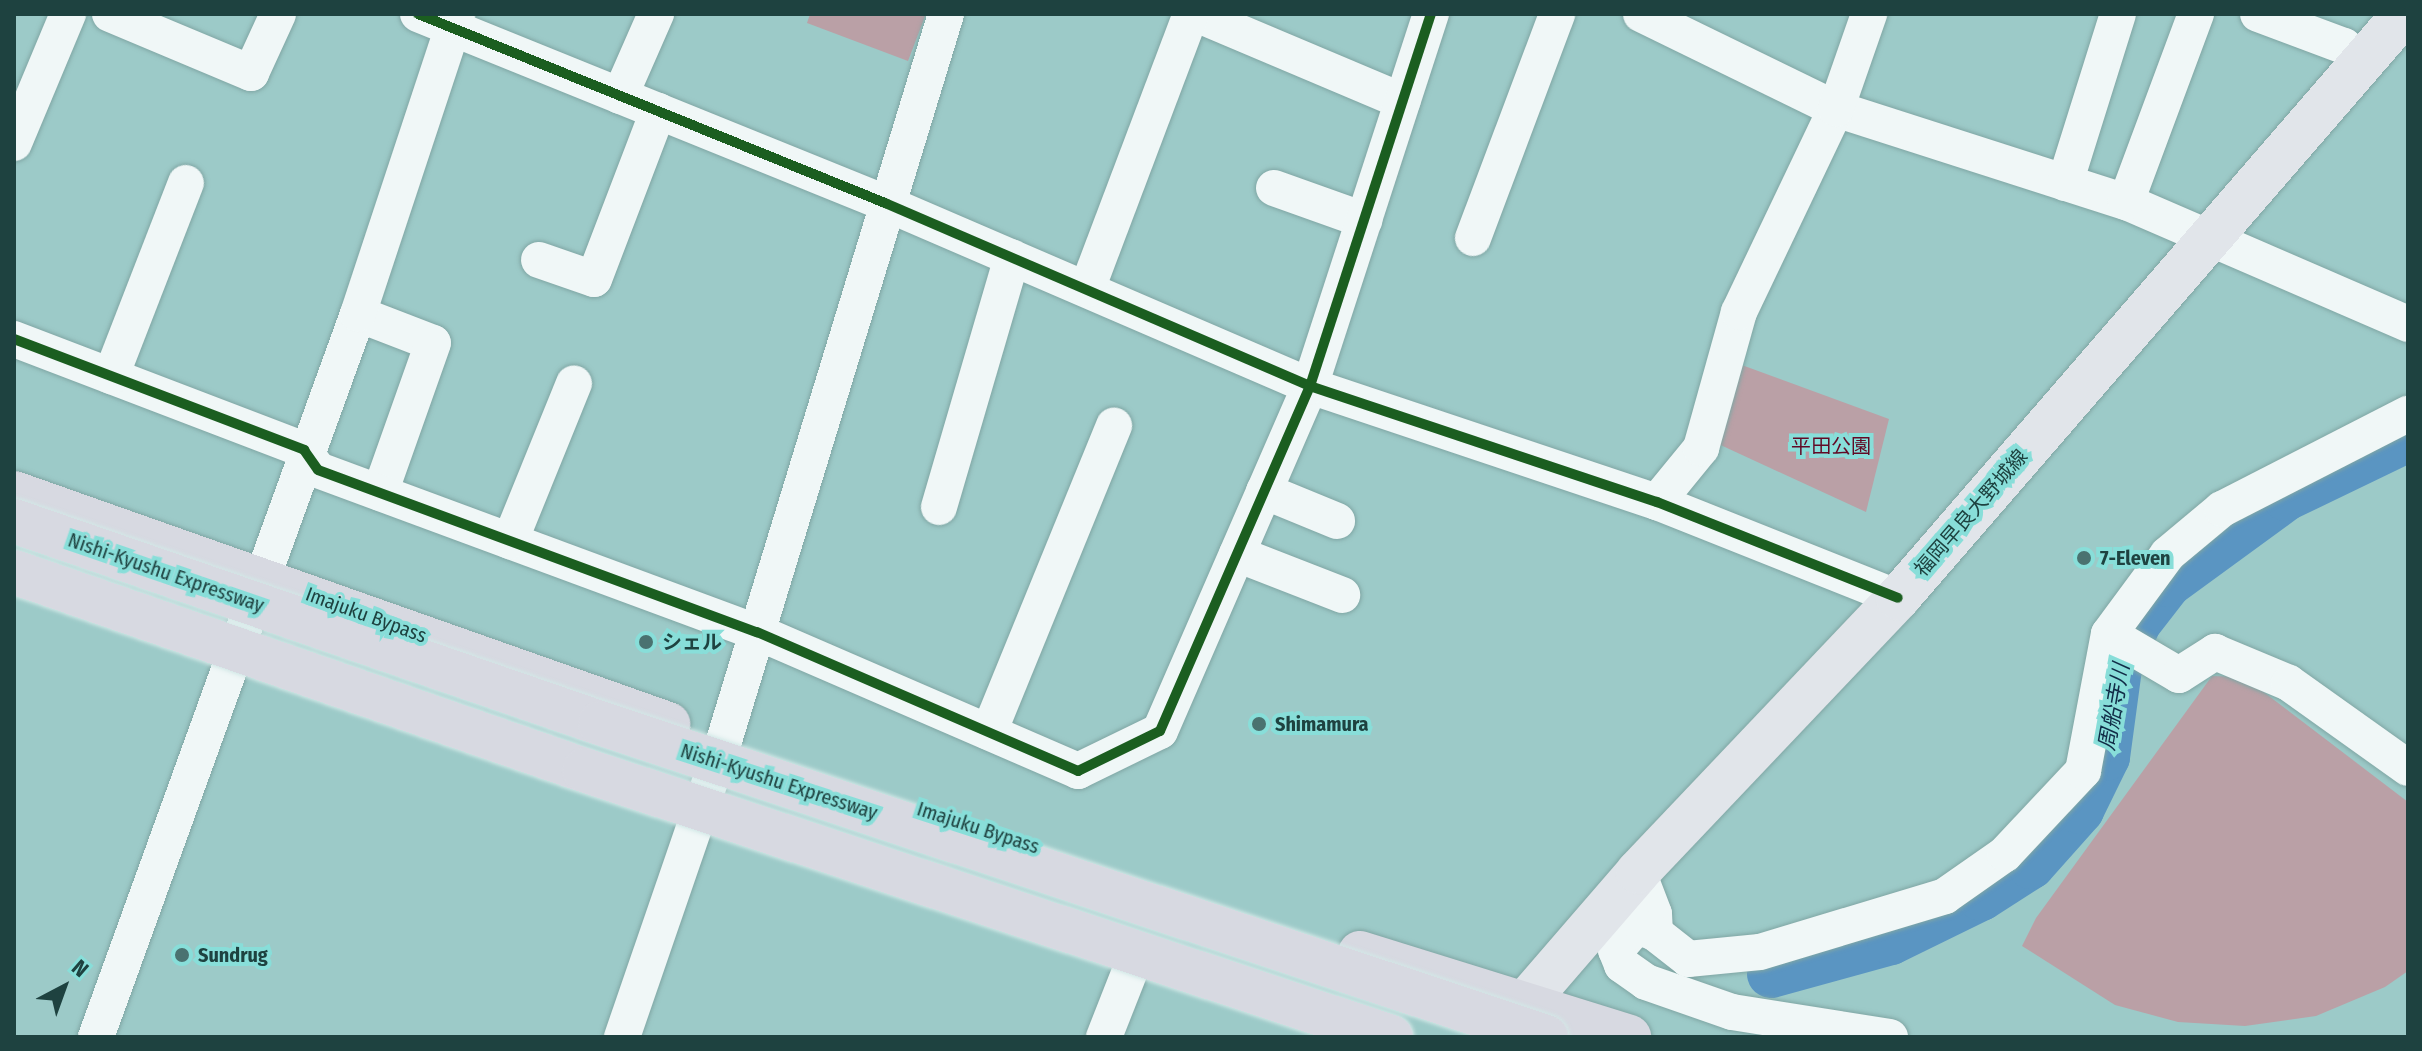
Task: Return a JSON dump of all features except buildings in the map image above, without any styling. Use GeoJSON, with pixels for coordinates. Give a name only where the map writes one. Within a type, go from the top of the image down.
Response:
{"type":"FeatureCollection","features":[{"type":"Feature","properties":{"kind":"highway","name":"Imajuku Bypass"},"geometry":{"type":"LineString","coordinates":[[14,493],[260,577],[1522,1026],[1629,1037]]}},
{"type":"Feature","properties":{"kind":"highway","name":"Nishi-Kyushu Expressway"},"geometry":{"type":"LineString","coordinates":[[14,521],[600,723],[1522,1026]]}},
{"type":"Feature","properties":{"kind":"highway"},"geometry":{"type":"LineString","coordinates":[[14,572],[584,770],[1391,1037]]}},
{"type":"Feature","properties":{"kind":"highway"},"geometry":{"type":"LineString","coordinates":[[14,585],[1327,1037]]}},
{"type":"Feature","properties":{"kind":"main road","name":"福岡早良大野城線"},"geometry":{"type":"LineString","coordinates":[[1522,1026],[1638,872],[1898,598],[2404,14]]}},
{"type":"Feature","properties":{"kind":"street"},"geometry":{"type":"LineString","coordinates":[[14,143],[68,14]]}},
{"type":"Feature","properties":{"kind":"street"},"geometry":{"type":"LineString","coordinates":[[110,14],[251,73],[278,14]]}},
{"type":"Feature","properties":{"kind":"street"},"geometry":{"type":"LineString","coordinates":[[418,14],[454,21],[620,96],[885,203],[1310,386],[1657,502],[1898,598]]}},
{"type":"Feature","properties":{"kind":"street"},"geometry":{"type":"LineString","coordinates":[[620,96],[656,14]]}},
{"type":"Feature","properties":{"kind":"street"},"geometry":{"type":"LineString","coordinates":[[622,1037],[698,823],[885,203],[946,14]]}},
{"type":"Feature","properties":{"kind":"street"},"geometry":{"type":"LineString","coordinates":[[1087,289],[1194,14],[1402,101]]}},
{"type":"Feature","properties":{"kind":"street"},"geometry":{"type":"LineString","coordinates":[[14,339],[304,450],[318,470],[757,632],[1078,771],[1160,731],[1310,386],[1431,14]]}},
{"type":"Feature","properties":{"kind":"street"},"geometry":{"type":"LineString","coordinates":[[1473,238],[1557,14]]}},
{"type":"Feature","properties":{"kind":"street"},"geometry":{"type":"LineString","coordinates":[[1641,14],[1836,109],[2126,202],[2408,324]]}},
{"type":"Feature","properties":{"kind":"street"},"geometry":{"type":"LineString","coordinates":[[1657,502],[1701,448],[1739,312],[1836,109],[1869,14]]}},
{"type":"Feature","properties":{"kind":"street"},"geometry":{"type":"LineString","coordinates":[[2065,183],[2118,14]]}},
{"type":"Feature","properties":{"kind":"street"},"geometry":{"type":"LineString","coordinates":[[2126,202],[2196,14]]}},
{"type":"Feature","properties":{"kind":"street"},"geometry":{"type":"LineString","coordinates":[[2258,14],[2344,46],[2362,61]]}},
{"type":"Feature","properties":{"kind":"street"},"geometry":{"type":"LineString","coordinates":[[96,1037],[304,450],[358,314],[454,21]]}},
{"type":"Feature","properties":{"kind":"street"},"geometry":{"type":"LineString","coordinates":[[539,260],[594,279],[658,111]]}},
{"type":"Feature","properties":{"kind":"street"},"geometry":{"type":"LineString","coordinates":[[111,376],[186,183]]}},
{"type":"Feature","properties":{"kind":"street"},"geometry":{"type":"LineString","coordinates":[[1274,188],[1364,220]]}},
{"type":"Feature","properties":{"kind":"street"},"geometry":{"type":"LineString","coordinates":[[939,507],[1012,257]]}},
{"type":"Feature","properties":{"kind":"street"},"geometry":{"type":"LineString","coordinates":[[358,314],[433,343],[380,493]]}},
{"type":"Feature","properties":{"kind":"street"},"geometry":{"type":"LineString","coordinates":[[510,541],[574,383]]}},
{"type":"Feature","properties":{"kind":"street"},"geometry":{"type":"LineString","coordinates":[[1890,1037],[1732,1012],[1646,982],[1622,965],[1616,950],[1637,926],[1655,933],[1688,959],[1760,952],[1945,896],[2005,854],[2083,771],[2109,634],[2168,554],[2222,509],[2408,414]]}},
{"type":"Feature","properties":{"kind":"street"},"geometry":{"type":"LineString","coordinates":[[989,732],[1114,426]]}},
{"type":"Feature","properties":{"kind":"street"},"geometry":{"type":"LineString","coordinates":[[1264,491],[1337,521]]}},
{"type":"Feature","properties":{"kind":"street"},"geometry":{"type":"LineString","coordinates":[[1237,554],[1342,595]]}},
{"type":"Feature","properties":{"kind":"street"},"geometry":{"type":"LineString","coordinates":[[2109,634],[2179,675],[2215,652],[2289,683],[2408,768]]}},
{"type":"Feature","properties":{"kind":"street"},"geometry":{"type":"LineString","coordinates":[[1638,872],[1654,914],[1655,933]]}},
{"type":"Feature","properties":{"kind":"street"},"geometry":{"type":"LineString","coordinates":[[1104,1037],[1130,971]]}},
{"type":"Feature","properties":{"kind":"green space"},"geometry":{"type":"Polygon","coordinates":[[[810,14],[926,14],[908,61],[807,23],[810,14]]]}},
{"type":"Feature","properties":{"kind":"green space","name":"平田公園"},"geometry":{"type":"Polygon","coordinates":[[[1739,364],[1889,419],[1866,512],[1714,442],[1739,364]]]}},
{"type":"Feature","properties":{"kind":"green space"},"geometry":{"type":"Polygon","coordinates":[[[2212,676],[2244,677],[2408,802],[2408,971],[2385,987],[2316,1016],[2245,1026],[2178,1022],[2115,1005],[2022,946],[2036,918],[2212,676]]]}},
{"type":"Feature","properties":{"kind":"waterway","name":"周船寺川"},"geometry":{"type":"LineString","coordinates":[[1771,974],[1891,941],[1981,897],[2031,865],[2080,810],[2106,757],[2118,668],[2137,623],[2168,583],[2286,497],[2408,438]]}},
{"type":"Feature","properties":{"kind":"cycle path"},"geometry":{"type":"LineString","coordinates":[[418,14],[885,203],[1310,386],[1657,502],[1898,598]]}},
{"type":"Feature","properties":{"kind":"cycle path"},"geometry":{"type":"LineString","coordinates":[[14,339],[304,450],[318,470],[757,632],[1078,771],[1160,731],[1310,386],[1431,14]]}},
{"type":"Feature","properties":{"kind":"place","name":"7-Eleven"},"geometry":{"type":"Point","coordinates":[2084,558]}},
{"type":"Feature","properties":{"kind":"place","name":"シェル"},"geometry":{"type":"Point","coordinates":[646,642]}},
{"type":"Feature","properties":{"kind":"place","name":"Shimamura"},"geometry":{"type":"Point","coordinates":[1259,724]}},
{"type":"Feature","properties":{"kind":"place","name":"Sundrug"},"geometry":{"type":"Point","coordinates":[182,955]}}]}
